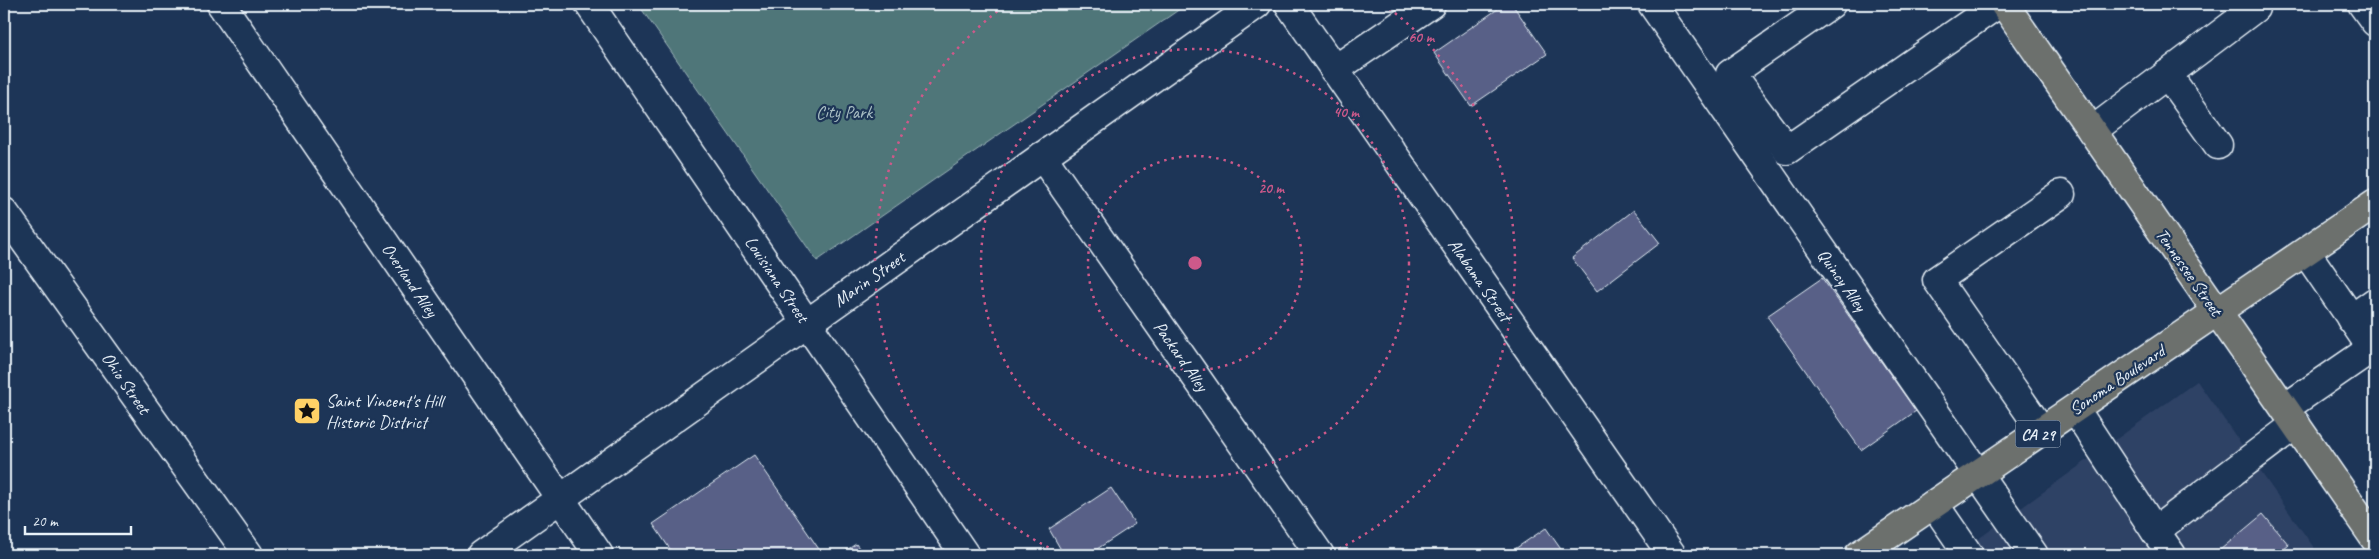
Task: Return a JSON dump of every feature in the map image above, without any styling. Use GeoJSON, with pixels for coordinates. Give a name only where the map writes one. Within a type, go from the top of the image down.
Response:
{"type":"FeatureCollection","features":[{"type":"Feature","properties":{"kind":"main road","name":"Tennessee Street"},"geometry":{"type":"LineString","coordinates":[[2004,4],[2375,538]]}},
{"type":"Feature","properties":{"kind":"main road","name":"Sonoma Boulevard"},"geometry":{"type":"LineString","coordinates":[[1859,555],[2375,204]]}},
{"type":"Feature","properties":{"kind":"street","name":"Overland Alley"},"geometry":{"type":"LineString","coordinates":[[221,4],[599,555]]}},
{"type":"Feature","properties":{"kind":"street","name":"Louisiana Street"},"geometry":{"type":"LineString","coordinates":[[589,4],[965,555]]}},
{"type":"Feature","properties":{"kind":"street","name":"Marin Street"},"geometry":{"type":"LineString","coordinates":[[481,555],[1257,4]]}},
{"type":"Feature","properties":{"kind":"street","name":"Alabama Street"},"geometry":{"type":"LineString","coordinates":[[1289,4],[1672,555]]}},
{"type":"Feature","properties":{"kind":"street"},"geometry":{"type":"LineString","coordinates":[[1334,70],[1431,4]]}},
{"type":"Feature","properties":{"kind":"street","name":"Quincy Alley"},"geometry":{"type":"LineString","coordinates":[[1652,4],[1720,82],[1767,170],[2034,555]]}},
{"type":"Feature","properties":{"kind":"street"},"geometry":{"type":"LineString","coordinates":[[1787,150],[1720,82],[1831,4]]}},
{"type":"Feature","properties":{"kind":"street"},"geometry":{"type":"LineString","coordinates":[[1767,170],[1787,150],[1998,4]]}},
{"type":"Feature","properties":{"kind":"street"},"geometry":{"type":"LineString","coordinates":[[2362,4],[2375,22]]}},
{"type":"Feature","properties":{"kind":"street"},"geometry":{"type":"LineString","coordinates":[[2092,131],[2255,8]]}},
{"type":"Feature","properties":{"kind":"street"},"geometry":{"type":"LineString","coordinates":[[2167,74],[2218,145]]}},
{"type":"Feature","properties":{"kind":"street","name":"Packard Alley"},"geometry":{"type":"LineString","coordinates":[[1042,156],[1320,555]]}},
{"type":"Feature","properties":{"kind":"street"},"geometry":{"type":"LineString","coordinates":[[2042,431],[1937,280],[2060,194]]}},
{"type":"Feature","properties":{"kind":"street","name":"Ohio Street"},"geometry":{"type":"LineString","coordinates":[[4,212],[249,555]]}},
{"type":"Feature","properties":{"kind":"street"},"geometry":{"type":"LineString","coordinates":[[2155,531],[2290,416],[2374,349],[2351,319],[2306,252]]}},
{"type":"Feature","properties":{"kind":"street"},"geometry":{"type":"LineString","coordinates":[[2351,319],[2375,302]]}},
{"type":"Feature","properties":{"kind":"street"},"geometry":{"type":"LineString","coordinates":[[2075,409],[2172,555]]}},
{"type":"Feature","properties":{"kind":"street"},"geometry":{"type":"LineString","coordinates":[[1934,504],[1963,553]]}},
{"type":"Feature","properties":{"kind":"shaded area"},"geometry":{"type":"Polygon","coordinates":[[[2197,381],[2319,555],[1956,555],[2197,381]]]}},
{"type":"Feature","properties":{"kind":"green space","name":"City Park"},"geometry":{"type":"Polygon","coordinates":[[[638,4],[1187,4],[817,261],[638,4]]]}},
{"type":"Feature","properties":{"kind":"building"},"geometry":{"type":"Polygon","coordinates":[[[1505,4],[1512,4],[1547,54],[1471,106],[1434,53],[1505,4]]]}},
{"type":"Feature","properties":{"kind":"building"},"geometry":{"type":"Polygon","coordinates":[[[1634,210],[1660,243],[1597,291],[1572,258],[1634,210]]]}},
{"type":"Feature","properties":{"kind":"building"},"geometry":{"type":"Polygon","coordinates":[[[1822,278],[1916,411],[1861,450],[1767,316],[1822,278]]]}},
{"type":"Feature","properties":{"kind":"building"},"geometry":{"type":"Polygon","coordinates":[[[754,455],[823,555],[674,555],[653,524],[754,455]]]}},
{"type":"Feature","properties":{"kind":"building"},"geometry":{"type":"Polygon","coordinates":[[[1111,488],[1135,524],[1088,555],[1064,555],[1049,529],[1111,488]]]}},
{"type":"Feature","properties":{"kind":"building"},"geometry":{"type":"Polygon","coordinates":[[[2263,514],[2289,545],[2277,555],[2214,555],[2263,514]]]}},
{"type":"Feature","properties":{"kind":"building"},"geometry":{"type":"Polygon","coordinates":[[[1546,528],[1565,555],[1506,555],[1546,528]]]}},
{"type":"Feature","properties":{"kind":"building"},"geometry":{"type":"Polygon","coordinates":[[[856,544],[864,555],[839,555],[856,544]]]}},
{"type":"Feature","properties":{"kind":"place","name":"Saint Vincent's Hill Historic District"},"geometry":{"type":"Point","coordinates":[307,411]}}]}
